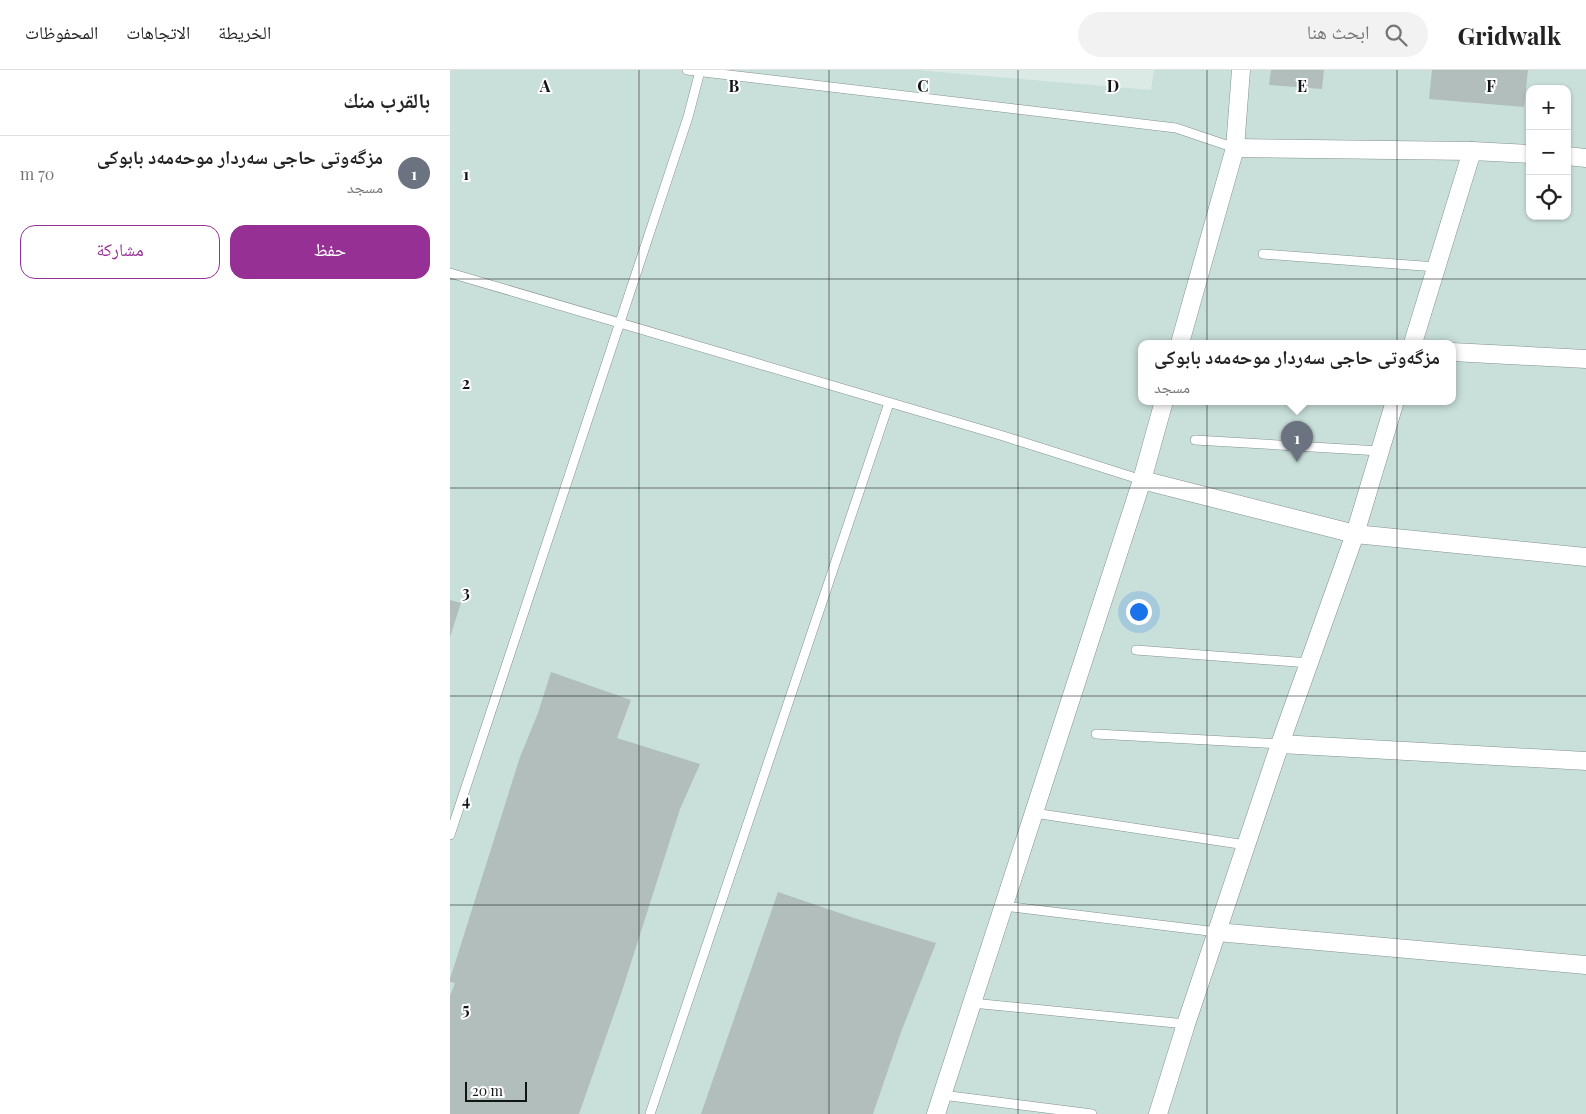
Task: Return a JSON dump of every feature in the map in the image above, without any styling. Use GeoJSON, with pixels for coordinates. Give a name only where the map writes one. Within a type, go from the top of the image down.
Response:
{"type":"FeatureCollection","features":[{"type":"Feature","properties":{"kind":"street"},"geometry":{"type":"LineString","coordinates":[[1181,340],[1235,148],[1241,70]]}},
{"type":"Feature","properties":{"kind":"street"},"geometry":{"type":"LineString","coordinates":[[1235,148],[1472,151],[1526,154]]}},
{"type":"Feature","properties":{"kind":"street"},"geometry":{"type":"LineString","coordinates":[[1414,340],[1472,151]]}},
{"type":"Feature","properties":{"kind":"street"},"geometry":{"type":"LineString","coordinates":[[1571,156],[1586,158]]}},
{"type":"Feature","properties":{"kind":"street"},"geometry":{"type":"LineString","coordinates":[[1456,352],[1586,359]]}},
{"type":"Feature","properties":{"kind":"street"},"geometry":{"type":"LineString","coordinates":[[936,1114],[1142,480],[1163,405]]}},
{"type":"Feature","properties":{"kind":"street"},"geometry":{"type":"LineString","coordinates":[[1158,1114],[1186,1024],[1280,744],[1354,534],[1394,405]]}},
{"type":"Feature","properties":{"kind":"street"},"geometry":{"type":"LineString","coordinates":[[1142,480],[1354,534],[1586,557]]}},
{"type":"Feature","properties":{"kind":"street"},"geometry":{"type":"LineString","coordinates":[[1280,744],[1586,761]]}},
{"type":"Feature","properties":{"kind":"street"},"geometry":{"type":"LineString","coordinates":[[1217,932],[1586,965]]}},
{"type":"Feature","properties":{"kind":"lane"},"geometry":{"type":"LineString","coordinates":[[687,70],[1176,128],[1235,148]]}},
{"type":"Feature","properties":{"kind":"lane"},"geometry":{"type":"LineString","coordinates":[[450,835],[688,117],[700,71]]}},
{"type":"Feature","properties":{"kind":"lane"},"geometry":{"type":"LineString","coordinates":[[1263,254],[1436,267]]}},
{"type":"Feature","properties":{"kind":"lane"},"geometry":{"type":"LineString","coordinates":[[450,273],[1142,480]]}},
{"type":"Feature","properties":{"kind":"lane"},"geometry":{"type":"LineString","coordinates":[[650,1114],[889,403]]}},
{"type":"Feature","properties":{"kind":"lane"},"geometry":{"type":"LineString","coordinates":[[1195,440],[1380,451]]}},
{"type":"Feature","properties":{"kind":"lane"},"geometry":{"type":"LineString","coordinates":[[1136,650],[1309,663]]}},
{"type":"Feature","properties":{"kind":"lane"},"geometry":{"type":"LineString","coordinates":[[1096,734],[1280,744]]}},
{"type":"Feature","properties":{"kind":"lane"},"geometry":{"type":"LineString","coordinates":[[1034,813],[1246,845]]}},
{"type":"Feature","properties":{"kind":"lane"},"geometry":{"type":"LineString","coordinates":[[1004,906],[1217,932]]}},
{"type":"Feature","properties":{"kind":"lane"},"geometry":{"type":"LineString","coordinates":[[972,1003],[1186,1024]]}},
{"type":"Feature","properties":{"kind":"lane"},"geometry":{"type":"LineString","coordinates":[[942,1095],[1092,1114]]}},
{"type":"Feature","properties":{"kind":"shaded area"},"geometry":{"type":"Polygon","coordinates":[[[450,70],[917,70],[1151,90],[1154,70],[1586,70],[1586,1114],[450,1114],[450,70]]]}},
{"type":"Feature","properties":{"kind":"building"},"geometry":{"type":"Polygon","coordinates":[[[1271,70],[1324,70],[1322,89],[1269,85],[1271,70]]]}},
{"type":"Feature","properties":{"kind":"building"},"geometry":{"type":"Polygon","coordinates":[[[1432,70],[1528,70],[1524,107],[1429,99],[1432,70]]]}},
{"type":"Feature","properties":{"kind":"building"},"geometry":{"type":"Polygon","coordinates":[[[450,600],[461,603],[450,637],[450,600]]]}},
{"type":"Feature","properties":{"kind":"building"},"geometry":{"type":"Polygon","coordinates":[[[551,672],[631,700],[617,738],[700,764],[680,809],[622,991],[579,1114],[450,1114],[450,996],[455,983],[450,982],[450,979],[520,757],[538,713],[551,672]]]}},
{"type":"Feature","properties":{"kind":"building"},"geometry":{"type":"Polygon","coordinates":[[[778,892],[936,943],[901,1032],[873,1114],[701,1114],[778,892]]]}},
{"type":"Feature","properties":{"kind":"place","name":"مزگەوتی حاجی سەردار موحەمەد بابوکی"},"geometry":{"type":"Point","coordinates":[1297,462]}}]}
